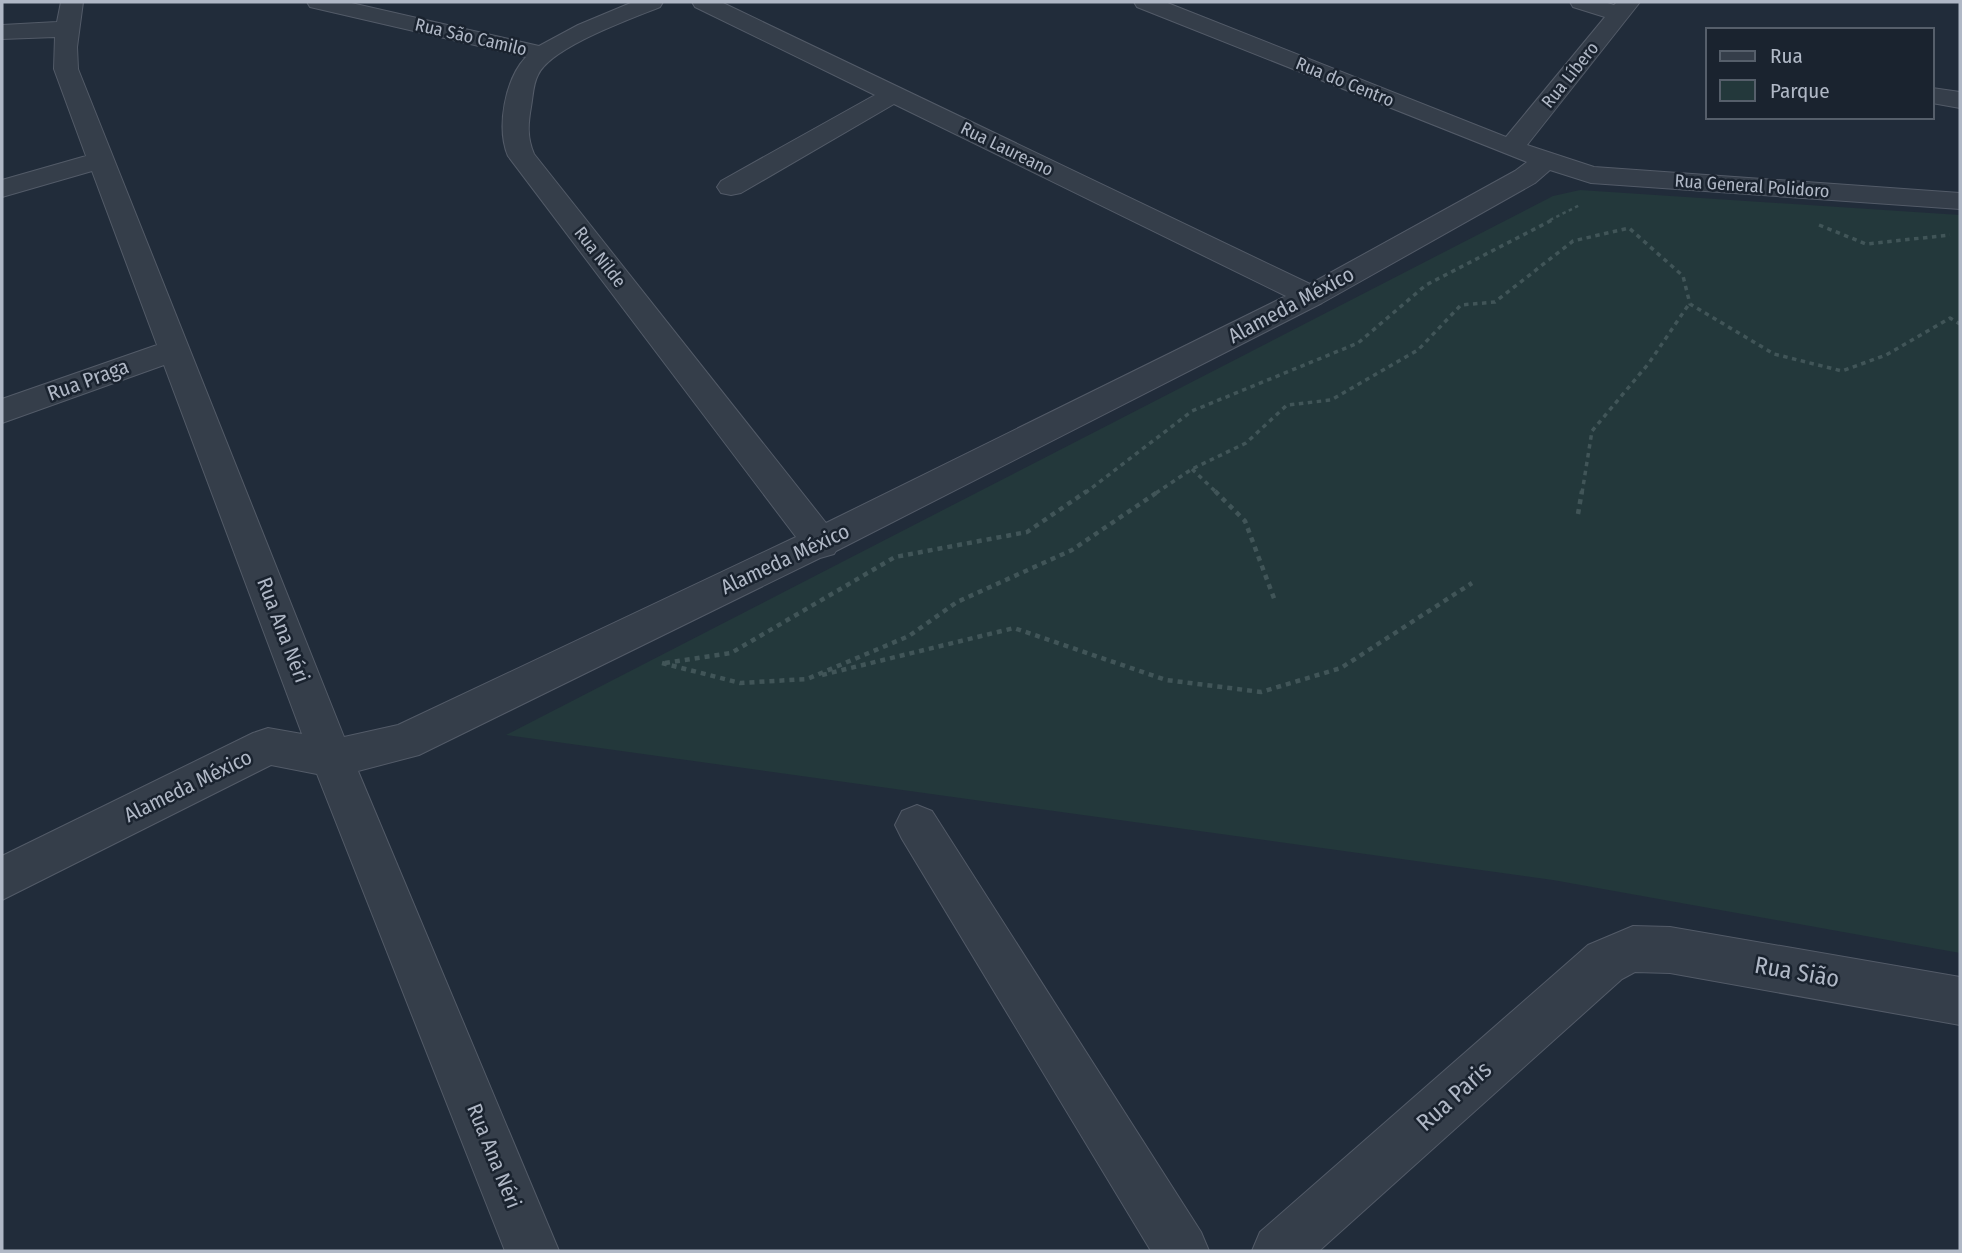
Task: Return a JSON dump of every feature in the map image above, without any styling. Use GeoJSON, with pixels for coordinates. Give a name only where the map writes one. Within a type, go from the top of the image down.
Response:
{"type":"FeatureCollection","features":[{"type":"Feature","properties":{"kind":"street","name":"Rua São Camilo"},"geometry":{"type":"LineString","coordinates":[[318,2],[542,54]]}},
{"type":"Feature","properties":{"kind":"street"},"geometry":{"type":"LineString","coordinates":[[542,54],[652,2]]}},
{"type":"Feature","properties":{"kind":"street","name":"Rua Laureano"},"geometry":{"type":"LineString","coordinates":[[703,2],[1311,296]]}},
{"type":"Feature","properties":{"kind":"street","name":"Rua do Centro"},"geometry":{"type":"LineString","coordinates":[[1145,2],[1545,161]]}},
{"type":"Feature","properties":{"kind":"street"},"geometry":{"type":"LineString","coordinates":[[1581,2],[1624,8]]}},
{"type":"Feature","properties":{"kind":"street","name":"Rua Líbero"},"geometry":{"type":"LineString","coordinates":[[1511,148],[1624,8]]}},
{"type":"Feature","properties":{"kind":"street"},"geometry":{"type":"LineString","coordinates":[[4,33],[70,15]]}},
{"type":"Feature","properties":{"kind":"street","name":"Rua Ana Néri"},"geometry":{"type":"LineString","coordinates":[[70,15],[66,69],[332,758],[532,1251]]}},
{"type":"Feature","properties":{"kind":"street","name":"Rua Nilde"},"geometry":{"type":"LineString","coordinates":[[542,54],[527,69],[513,132],[521,156],[821,544]]}},
{"type":"Feature","properties":{"kind":"street"},"geometry":{"type":"LineString","coordinates":[[731,187],[894,94]]}},
{"type":"Feature","properties":{"kind":"street"},"geometry":{"type":"LineString","coordinates":[[1934,95],[1960,100]]}},
{"type":"Feature","properties":{"kind":"street"},"geometry":{"type":"LineString","coordinates":[[2,188],[101,160]]}},
{"type":"Feature","properties":{"kind":"street","name":"Alameda México"},"geometry":{"type":"LineString","coordinates":[[2,878],[268,746],[332,758],[404,743],[627,633],[821,544],[1311,296],[1525,177],[1545,161]]}},
{"type":"Feature","properties":{"kind":"street","name":"Rua General Polidoro"},"geometry":{"type":"LineString","coordinates":[[1545,161],[1591,175],[1960,201]]}},
{"type":"Feature","properties":{"kind":"street","name":"Rua Praga"},"geometry":{"type":"LineString","coordinates":[[2,411],[174,350]]}},
{"type":"Feature","properties":{"kind":"street"},"geometry":{"type":"LineString","coordinates":[[917,825],[1182,1251]]}},
{"type":"Feature","properties":{"kind":"street","name":"Rua Sião"},"geometry":{"type":"LineString","coordinates":[[1633,949],[1670,950],[1960,1002]]}},
{"type":"Feature","properties":{"kind":"street","name":"Rua Paris"},"geometry":{"type":"LineString","coordinates":[[1279,1251],[1605,962],[1633,949]]}},
{"type":"Feature","properties":{"kind":"path"},"geometry":{"type":"LineString","coordinates":[[662,663],[732,653],[895,557],[1027,532],[1091,489],[1192,411],[1358,343],[1426,285],[1590,200]]}},
{"type":"Feature","properties":{"kind":"path"},"geometry":{"type":"LineString","coordinates":[[1814,223],[1866,244],[1960,235]]}},
{"type":"Feature","properties":{"kind":"path"},"geometry":{"type":"LineString","coordinates":[[807,679],[909,636],[957,602],[1072,550],[1192,469],[1246,443],[1287,405],[1331,400],[1418,350],[1461,305],[1495,302],[1573,242],[1629,228],[1682,276],[1690,304],[1774,354],[1842,371],[1886,355],[1950,318],[1960,324]]}},
{"type":"Feature","properties":{"kind":"path"},"geometry":{"type":"LineString","coordinates":[[1578,514],[1592,431],[1649,363],[1690,304]]}},
{"type":"Feature","properties":{"kind":"path"},"geometry":{"type":"LineString","coordinates":[[1192,469],[1245,521],[1276,601]]}},
{"type":"Feature","properties":{"kind":"path"},"geometry":{"type":"LineString","coordinates":[[627,633],[662,663],[740,683],[807,679],[1014,628],[1166,680],[1261,692],[1340,668],[1472,583]]}},
{"type":"Feature","properties":{"kind":"green space"},"geometry":{"type":"Polygon","coordinates":[[[1580,190],[1960,215],[1960,953],[1553,880],[506,735],[1553,196],[1580,190]]]}}]}
